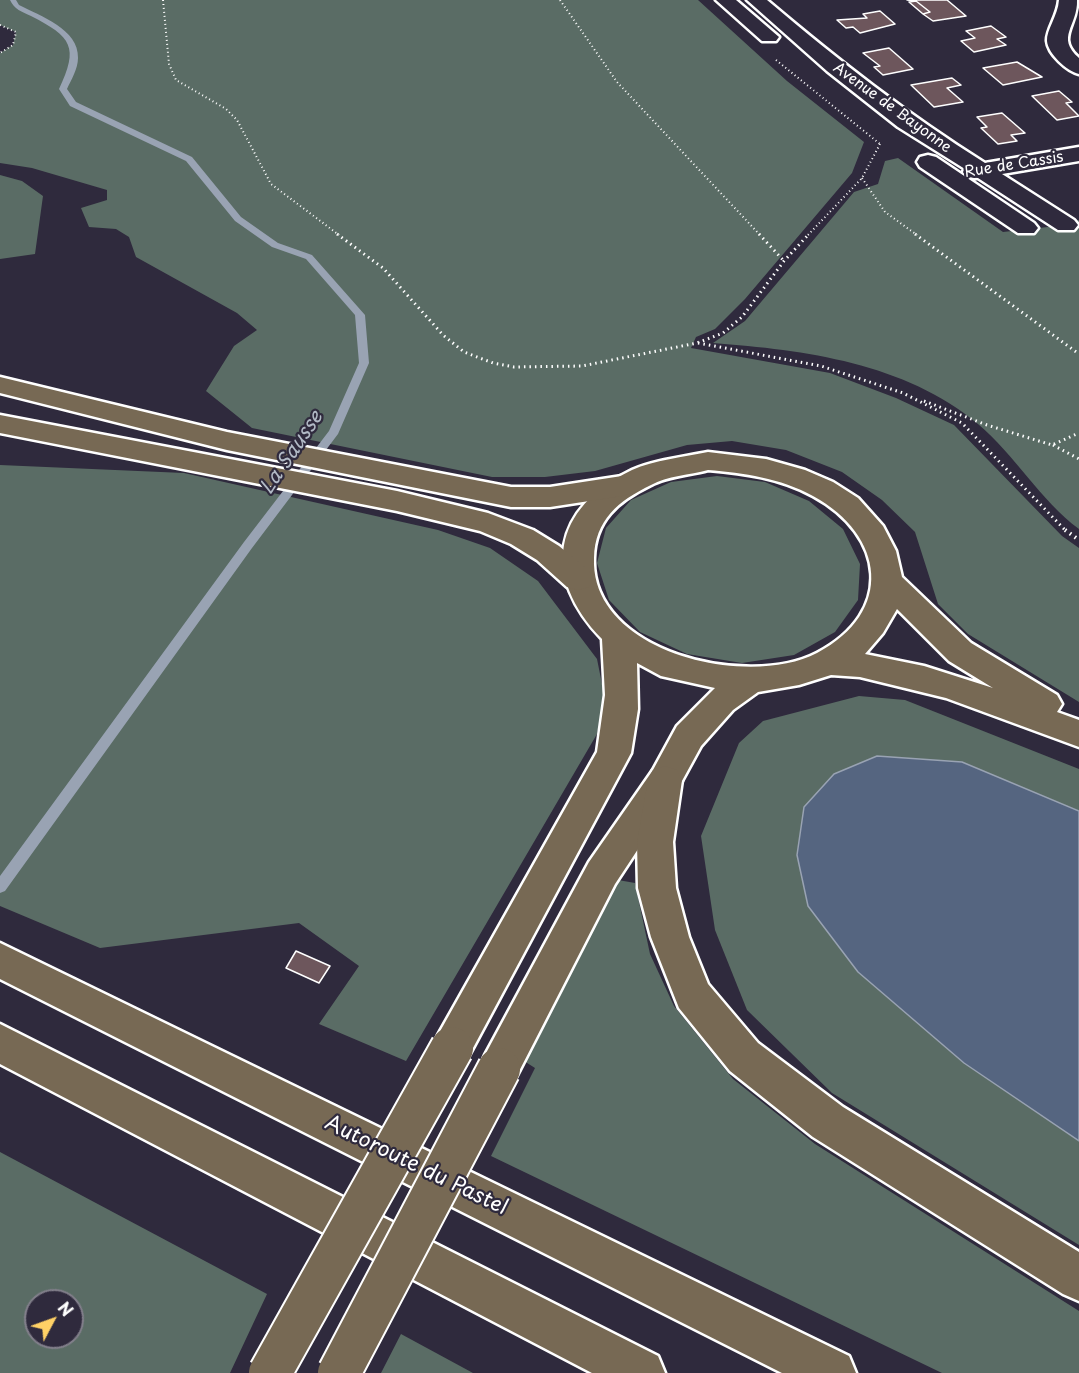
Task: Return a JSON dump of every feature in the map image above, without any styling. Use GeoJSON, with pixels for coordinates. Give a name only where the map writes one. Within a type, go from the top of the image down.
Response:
{"type":"FeatureCollection","features":[{"type":"Feature","properties":{"kind":"main road"},"geometry":{"type":"LineString","coordinates":[[0,385],[227,441],[404,490],[488,523],[522,537],[548,553],[578,579],[592,609],[618,637],[646,655],[678,669],[713,677],[750,680],[778,678],[827,662],[848,650],[865,635],[877,618],[884,600],[887,581],[883,556],[872,533],[854,511],[831,493],[803,478],[772,468],[740,462],[708,461],[667,467],[647,473],[606,497],[583,527],[578,543],[578,579]]}},
{"type":"Feature","properties":{"kind":"main road"},"geometry":{"type":"LineString","coordinates":[[0,424],[210,465],[404,490],[511,497],[550,497],[622,486]]}},
{"type":"Feature","properties":{"kind":"main road"},"geometry":{"type":"LineString","coordinates":[[887,581],[960,652],[1007,683],[1079,723]]}},
{"type":"Feature","properties":{"kind":"main road"},"geometry":{"type":"LineString","coordinates":[[270,1373],[614,753],[622,712],[622,667],[618,637]]}},
{"type":"Feature","properties":{"kind":"main road"},"geometry":{"type":"LineString","coordinates":[[827,662],[863,664],[910,673],[1079,734]]}},
{"type":"Feature","properties":{"kind":"main road"},"geometry":{"type":"LineString","coordinates":[[339,1373],[602,873],[665,780],[689,736],[721,701],[750,680]]}},
{"type":"Feature","properties":{"kind":"main road"},"geometry":{"type":"LineString","coordinates":[[665,780],[655,842],[657,888],[668,927],[693,995],[744,1057],[828,1122],[1079,1278]]}},
{"type":"Feature","properties":{"kind":"main road","name":"Autoroute du Pastel"},"geometry":{"type":"LineString","coordinates":[[13,966],[832,1373]]}},
{"type":"Feature","properties":{"kind":"main road"},"geometry":{"type":"LineString","coordinates":[[0,1043],[640,1373]]}},
{"type":"Feature","properties":{"kind":"street","name":"Avenue de Bayonne"},"geometry":{"type":"LineString","coordinates":[[724,0],[895,144],[948,175],[1026,228]]}},
{"type":"Feature","properties":{"kind":"street","name":"Avenue de Bayonne"},"geometry":{"type":"LineString","coordinates":[[756,0],[834,68],[906,122],[1066,225]]}},
{"type":"Feature","properties":{"kind":"street"},"geometry":{"type":"LineString","coordinates":[[1068,0],[1069,8],[1056,36],[1056,44],[1060,51],[1079,68]]}},
{"type":"Feature","properties":{"kind":"street","name":"Rue de Cassis"},"geometry":{"type":"LineString","coordinates":[[948,175],[985,171],[1079,154]]}},
{"type":"Feature","properties":{"kind":"path"},"geometry":{"type":"LineString","coordinates":[[163,0],[170,64],[176,80],[226,109],[237,120],[271,184],[383,268],[443,335],[464,352],[493,363],[514,367],[582,366],[697,343],[733,327],[784,261],[895,144]]}},
{"type":"Feature","properties":{"kind":"path"},"geometry":{"type":"LineString","coordinates":[[560,0],[617,82],[784,261]]}},
{"type":"Feature","properties":{"kind":"path"},"geometry":{"type":"LineString","coordinates":[[0,25],[16,32],[14,45],[0,53]]}},
{"type":"Feature","properties":{"kind":"path","name":"Avenue de Bayonne"},"geometry":{"type":"LineString","coordinates":[[773,58],[895,144]]}},
{"type":"Feature","properties":{"kind":"path"},"geometry":{"type":"LineString","coordinates":[[862,178],[885,212],[1079,354]]}},
{"type":"Feature","properties":{"kind":"path"},"geometry":{"type":"LineString","coordinates":[[697,343],[821,366],[903,393],[987,425],[1052,445],[1079,459]]}},
{"type":"Feature","properties":{"kind":"path"},"geometry":{"type":"LineString","coordinates":[[903,393],[962,423],[1068,533],[1079,540]]}},
{"type":"Feature","properties":{"kind":"path"},"geometry":{"type":"LineString","coordinates":[[1052,445],[1079,433]]}},
{"type":"Feature","properties":{"kind":"green space"},"geometry":{"type":"Polygon","coordinates":[[[0,0],[698,0],[787,81],[864,142],[852,173],[745,299],[715,329],[696,337],[691,348],[830,373],[896,398],[954,425],[1062,536],[1079,548],[1079,702],[968,634],[938,604],[915,532],[882,500],[842,472],[786,450],[732,441],[687,445],[595,471],[545,477],[492,477],[252,428],[206,391],[234,346],[257,330],[237,313],[136,257],[129,237],[116,229],[89,227],[81,208],[107,200],[107,190],[32,168],[0,163],[0,53],[13,45],[16,32],[0,25],[0,0]]]}},
{"type":"Feature","properties":{"kind":"green space"},"geometry":{"type":"Polygon","coordinates":[[[898,158],[1003,232],[1066,225],[1079,220],[1079,529],[1052,505],[1004,449],[978,424],[949,403],[919,387],[886,373],[853,363],[783,350],[713,343],[745,321],[854,192],[878,184],[885,161],[898,158]]]}},
{"type":"Feature","properties":{"kind":"green space"},"geometry":{"type":"Polygon","coordinates":[[[0,175],[22,181],[43,196],[35,254],[0,259],[0,175]]]}},
{"type":"Feature","properties":{"kind":"green space"},"geometry":{"type":"Polygon","coordinates":[[[0,465],[184,473],[438,530],[490,548],[538,581],[597,659],[605,699],[597,734],[406,1061],[319,1024],[359,966],[299,923],[100,948],[0,906],[0,465]]]}},
{"type":"Feature","properties":{"kind":"green space"},"geometry":{"type":"Polygon","coordinates":[[[717,476],[765,482],[809,501],[843,529],[860,564],[858,600],[835,632],[794,655],[742,663],[687,654],[640,632],[609,600],[597,563],[606,528],[631,500],[671,482],[717,476]]]}},
{"type":"Feature","properties":{"kind":"green space"},"geometry":{"type":"Polygon","coordinates":[[[859,696],[905,700],[1079,769],[1079,811],[962,762],[858,972],[964,1063],[1079,1141],[1079,1245],[832,1093],[747,1010],[715,930],[701,836],[739,743],[763,721],[859,696]]]}},
{"type":"Feature","properties":{"kind":"green space"},"geometry":{"type":"Polygon","coordinates":[[[618,880],[635,883],[650,954],[674,1006],[733,1079],[815,1144],[1079,1311],[1079,1373],[942,1373],[491,1156],[535,1068],[524,1061],[618,880]]]}},
{"type":"Feature","properties":{"kind":"green space"},"geometry":{"type":"Polygon","coordinates":[[[0,1152],[267,1294],[230,1373],[0,1373],[0,1152]]]}},
{"type":"Feature","properties":{"kind":"green space"},"geometry":{"type":"Polygon","coordinates":[[[401,1334],[473,1373],[381,1373],[401,1334]]]}},
{"type":"Feature","properties":{"kind":"water"},"geometry":{"type":"Polygon","coordinates":[[[877,756],[962,762],[1079,811],[1079,1141],[964,1063],[858,972],[808,906],[797,855],[804,807],[834,774],[877,756]]]}},
{"type":"Feature","properties":{"kind":"building"},"geometry":{"type":"Polygon","coordinates":[[[907,0],[947,0],[966,16],[933,21],[923,14],[930,12],[916,1],[907,0]]]}},
{"type":"Feature","properties":{"kind":"building"},"geometry":{"type":"Polygon","coordinates":[[[916,1],[930,12],[923,14],[909,2],[916,1]]]}},
{"type":"Feature","properties":{"kind":"building"},"geometry":{"type":"Polygon","coordinates":[[[880,11],[895,24],[860,33],[853,27],[846,28],[837,20],[867,18],[863,14],[880,11]]]}},
{"type":"Feature","properties":{"kind":"building"},"geometry":{"type":"Polygon","coordinates":[[[991,26],[1006,37],[997,39],[1006,45],[974,52],[961,41],[975,38],[966,31],[991,26]]]}},
{"type":"Feature","properties":{"kind":"building"},"geometry":{"type":"Polygon","coordinates":[[[889,48],[913,69],[883,75],[874,67],[880,66],[863,53],[889,48]]]}},
{"type":"Feature","properties":{"kind":"building"},"geometry":{"type":"Polygon","coordinates":[[[1017,62],[1042,77],[1003,85],[983,68],[1017,62]]]}},
{"type":"Feature","properties":{"kind":"building"},"geometry":{"type":"Polygon","coordinates":[[[952,78],[961,85],[947,88],[963,102],[934,107],[911,85],[952,78]]]}},
{"type":"Feature","properties":{"kind":"building"},"geometry":{"type":"Polygon","coordinates":[[[1059,91],[1072,102],[1066,103],[1079,116],[1057,120],[1032,96],[1059,91]]]}},
{"type":"Feature","properties":{"kind":"building"},"geometry":{"type":"Polygon","coordinates":[[[1002,113],[1025,133],[1011,135],[1017,141],[998,144],[981,128],[987,127],[977,117],[1002,113]]]}},
{"type":"Feature","properties":{"kind":"building"},"geometry":{"type":"Polygon","coordinates":[[[296,951],[330,966],[319,983],[286,968],[296,951]]]}},
{"type":"Feature","properties":{"kind":"waterway","name":"La Sausse"},"geometry":{"type":"LineString","coordinates":[[0,887],[248,545],[334,432],[364,363],[360,315],[309,257],[275,245],[238,219],[189,159],[73,104],[63,89],[74,65],[75,57],[68,39],[53,26],[16,6],[13,0]]}}]}
